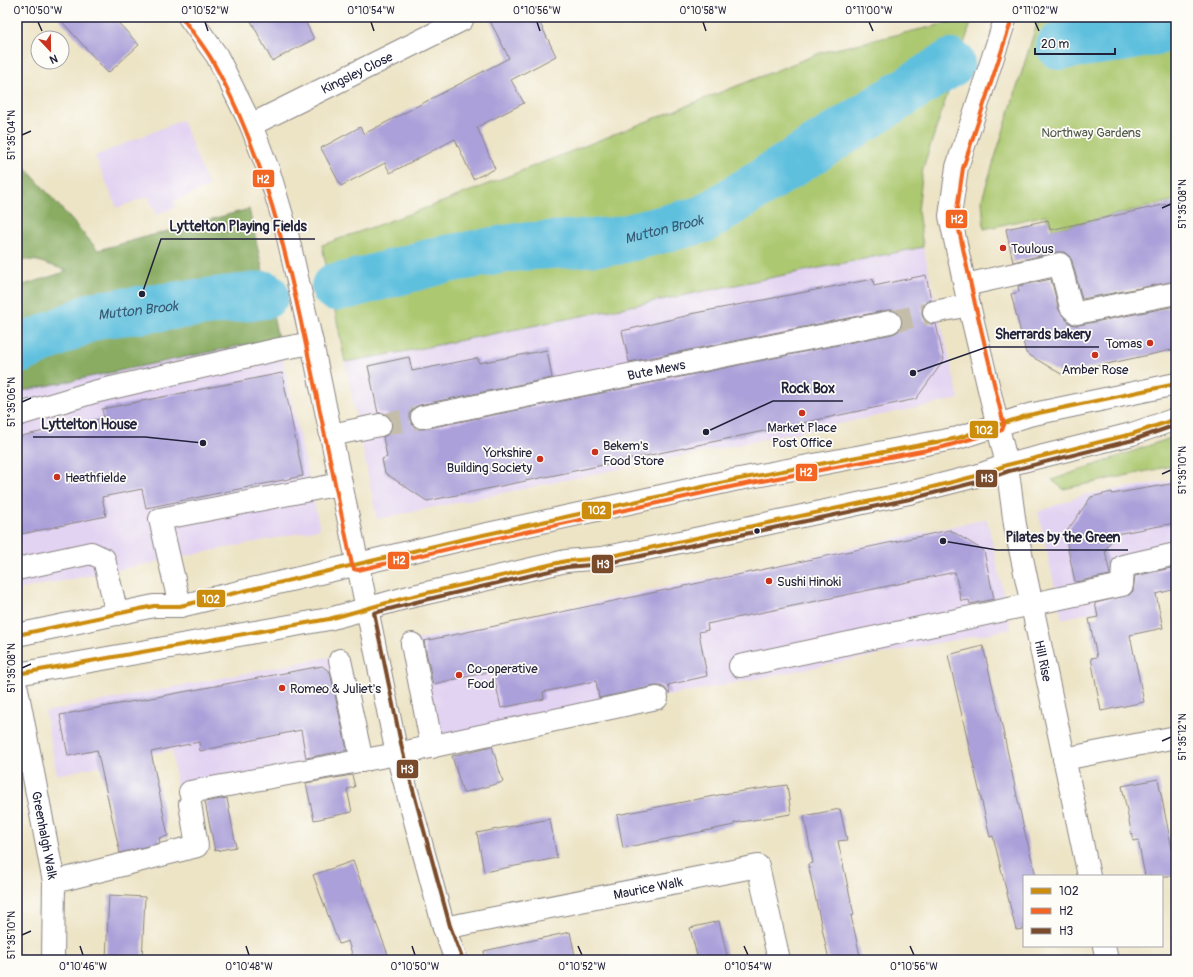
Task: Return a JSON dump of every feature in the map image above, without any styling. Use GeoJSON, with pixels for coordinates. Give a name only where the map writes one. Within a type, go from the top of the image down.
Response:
{"type":"FeatureCollection","features":[{"type":"Feature","properties":{"kind":"main road"},"geometry":{"type":"LineString","coordinates":[[189,17],[217,56],[251,125],[269,172],[286,229],[312,343],[397,754],[444,928],[456,960]]}},
{"type":"Feature","properties":{"kind":"main road","name":"Hill Rise"},"geometry":{"type":"LineString","coordinates":[[1006,17],[957,167],[950,216],[1002,445],[1016,525],[1089,875]]}},
{"type":"Feature","properties":{"kind":"main road","name":"Kingsley Close"},"geometry":{"type":"LineString","coordinates":[[251,125],[462,20]]}},
{"type":"Feature","properties":{"kind":"main road"},"geometry":{"type":"LineString","coordinates":[[934,312],[967,295],[1060,264],[1071,308],[1077,313],[1176,293]]}},
{"type":"Feature","properties":{"kind":"main road","name":"Bute Mews"},"geometry":{"type":"LineString","coordinates":[[422,417],[890,322]]}},
{"type":"Feature","properties":{"kind":"main road"},"geometry":{"type":"LineString","coordinates":[[17,415],[94,392],[279,349],[312,343]]}},
{"type":"Feature","properties":{"kind":"main road"},"geometry":{"type":"LineString","coordinates":[[17,674],[329,619],[419,595],[566,561],[602,558],[909,493],[976,476],[1029,416],[1176,384]]}},
{"type":"Feature","properties":{"kind":"main road"},"geometry":{"type":"LineString","coordinates":[[17,635],[154,606],[180,606],[460,540],[734,480],[942,442],[1002,445],[1132,434],[1176,419]]}},
{"type":"Feature","properties":{"kind":"main road"},"geometry":{"type":"LineString","coordinates":[[331,436],[380,425]]}},
{"type":"Feature","properties":{"kind":"main road"},"geometry":{"type":"LineString","coordinates":[[180,606],[160,520],[340,484]]}},
{"type":"Feature","properties":{"kind":"main road"},"geometry":{"type":"LineString","coordinates":[[17,569],[91,553],[104,559],[117,614]]}},
{"type":"Feature","properties":{"kind":"main road"},"geometry":{"type":"LineString","coordinates":[[740,666],[1122,585],[1123,566],[1176,554]]}},
{"type":"Feature","properties":{"kind":"main road"},"geometry":{"type":"LineString","coordinates":[[412,644],[432,747]]}},
{"type":"Feature","properties":{"kind":"main road"},"geometry":{"type":"LineString","coordinates":[[340,660],[362,761]]}},
{"type":"Feature","properties":{"kind":"main road","name":"Greenhalgh Walk"},"geometry":{"type":"LineString","coordinates":[[17,689],[54,882],[53,960]]}},
{"type":"Feature","properties":{"kind":"main road"},"geometry":{"type":"LineString","coordinates":[[54,882],[197,846],[190,798],[657,698]]}},
{"type":"Feature","properties":{"kind":"main road"},"geometry":{"type":"LineString","coordinates":[[1064,759],[1176,737]]}},
{"type":"Feature","properties":{"kind":"main road","name":"Maurice Walk"},"geometry":{"type":"LineString","coordinates":[[444,928],[758,866],[780,960]]}},
{"type":"Feature","properties":{"kind":"main road"},"geometry":{"type":"LineString","coordinates":[[1104,947],[1107,960]]}},
{"type":"Feature","properties":{"kind":"shaded area"},"geometry":{"type":"Polygon","coordinates":[[[182,120],[209,187],[174,201],[176,207],[156,215],[148,196],[117,208],[95,156],[182,120]]]}},
{"type":"Feature","properties":{"kind":"shaded area"},"geometry":{"type":"Polygon","coordinates":[[[923,247],[959,399],[377,519],[345,362],[408,351],[923,247]]]}},
{"type":"Feature","properties":{"kind":"shaded area"},"geometry":{"type":"Polygon","coordinates":[[[278,338],[320,529],[17,590],[17,392],[278,338]]]}},
{"type":"Feature","properties":{"kind":"shaded area"},"geometry":{"type":"Polygon","coordinates":[[[1176,480],[1176,592],[1062,619],[1038,512],[1086,494],[1176,480]]]}},
{"type":"Feature","properties":{"kind":"shaded area"},"geometry":{"type":"Polygon","coordinates":[[[987,519],[1011,629],[425,743],[402,643],[987,519]]]}},
{"type":"Feature","properties":{"kind":"shaded area"},"geometry":{"type":"Polygon","coordinates":[[[344,654],[364,755],[177,789],[172,750],[57,775],[45,712],[344,654]]]}},
{"type":"Feature","properties":{"kind":"green space"},"geometry":{"type":"Polygon","coordinates":[[[973,17],[923,168],[918,211],[923,247],[408,351],[345,362],[322,245],[440,203],[823,52],[973,17]]]}},
{"type":"Feature","properties":{"kind":"green space","name":"Northway Gardens"},"geometry":{"type":"Polygon","coordinates":[[[1039,17],[1176,17],[1176,200],[1052,230],[1051,223],[1048,223],[1046,215],[984,229],[982,199],[1039,17]]]}},
{"type":"Feature","properties":{"kind":"green space"},"geometry":{"type":"Polygon","coordinates":[[[17,158],[98,250],[249,209],[278,338],[17,392],[17,287],[68,271],[38,261],[17,259],[17,158]]]}},
{"type":"Feature","properties":{"kind":"green space"},"geometry":{"type":"Polygon","coordinates":[[[1176,436],[1176,465],[1063,489],[1052,480],[1176,436]]]}},
{"type":"Feature","properties":{"kind":"building"},"geometry":{"type":"Polygon","coordinates":[[[58,17],[113,17],[139,45],[108,73],[58,17]]]}},
{"type":"Feature","properties":{"kind":"building"},"geometry":{"type":"Polygon","coordinates":[[[249,17],[303,17],[314,39],[272,61],[249,17]]]}},
{"type":"Feature","properties":{"kind":"building"},"geometry":{"type":"Polygon","coordinates":[[[488,17],[537,17],[556,56],[511,80],[524,103],[477,127],[495,169],[473,179],[455,139],[390,173],[385,163],[341,186],[321,148],[360,127],[364,134],[509,58],[488,17]]]}},
{"type":"Feature","properties":{"kind":"building"},"geometry":{"type":"Polygon","coordinates":[[[1176,202],[1176,281],[1082,299],[1072,261],[1064,252],[1057,252],[1013,262],[1006,229],[1048,220],[1050,230],[1176,202]]]}},
{"type":"Feature","properties":{"kind":"building"},"geometry":{"type":"Polygon","coordinates":[[[926,275],[931,300],[926,302],[922,308],[922,315],[924,320],[930,324],[936,324],[944,360],[916,399],[427,501],[385,473],[382,459],[387,457],[383,437],[389,434],[392,429],[392,423],[389,416],[384,413],[378,413],[368,366],[409,357],[412,371],[478,358],[479,363],[547,350],[552,378],[419,405],[413,408],[410,413],[410,420],[413,426],[418,429],[424,429],[892,334],[899,331],[902,326],[902,320],[899,313],[894,310],[888,310],[629,362],[622,331],[690,314],[873,279],[874,286],[926,275]]]}},
{"type":"Feature","properties":{"kind":"building"},"geometry":{"type":"Polygon","coordinates":[[[1051,279],[1059,310],[1068,322],[1074,325],[1176,306],[1176,349],[1061,374],[1026,353],[1011,294],[1019,292],[1018,286],[1051,279]]]}},
{"type":"Feature","properties":{"kind":"building"},"geometry":{"type":"Polygon","coordinates":[[[282,373],[303,476],[146,508],[142,489],[102,497],[106,516],[17,535],[17,437],[104,418],[102,409],[282,373]]]}},
{"type":"Feature","properties":{"kind":"building"},"geometry":{"type":"Polygon","coordinates":[[[1176,483],[1176,523],[1116,534],[1105,550],[1110,575],[1075,582],[1065,534],[1091,497],[1112,492],[1112,494],[1176,483]]]}},
{"type":"Feature","properties":{"kind":"building"},"geometry":{"type":"Polygon","coordinates":[[[950,530],[984,551],[994,599],[970,604],[969,600],[961,601],[955,572],[707,624],[708,630],[699,632],[707,676],[668,685],[670,693],[668,693],[666,689],[661,686],[655,686],[599,698],[596,681],[543,692],[544,699],[501,708],[493,671],[433,684],[424,641],[950,530]]]}},
{"type":"Feature","properties":{"kind":"building"},"geometry":{"type":"Polygon","coordinates":[[[1176,567],[1176,589],[1156,594],[1163,628],[1130,635],[1144,702],[1101,711],[1091,658],[1097,657],[1089,619],[1098,617],[1095,603],[1129,595],[1133,591],[1135,576],[1176,567]]]}},
{"type":"Feature","properties":{"kind":"building"},"geometry":{"type":"Polygon","coordinates":[[[983,646],[1036,875],[1023,875],[1023,929],[1016,930],[993,836],[990,837],[948,655],[983,646]]]}},
{"type":"Feature","properties":{"kind":"building"},"geometry":{"type":"Polygon","coordinates":[[[322,666],[330,672],[347,750],[306,758],[301,730],[200,751],[199,742],[151,752],[168,836],[159,838],[160,843],[120,853],[97,750],[68,756],[60,715],[322,666]]]}},
{"type":"Feature","properties":{"kind":"building"},"geometry":{"type":"Polygon","coordinates":[[[492,746],[503,782],[463,793],[452,756],[492,746]]]}},
{"type":"Feature","properties":{"kind":"building"},"geometry":{"type":"Polygon","coordinates":[[[352,775],[355,787],[347,789],[352,812],[314,820],[306,783],[352,775]]]}},
{"type":"Feature","properties":{"kind":"building"},"geometry":{"type":"Polygon","coordinates":[[[1158,779],[1172,849],[1174,848],[1176,876],[1145,875],[1138,840],[1133,841],[1122,786],[1158,779]]]}},
{"type":"Feature","properties":{"kind":"building"},"geometry":{"type":"Polygon","coordinates":[[[787,785],[791,814],[734,823],[734,825],[623,848],[617,815],[729,793],[787,785]]]}},
{"type":"Feature","properties":{"kind":"building"},"geometry":{"type":"Polygon","coordinates":[[[227,798],[236,847],[215,851],[205,802],[227,798]]]}},
{"type":"Feature","properties":{"kind":"building"},"geometry":{"type":"Polygon","coordinates":[[[840,809],[847,840],[838,841],[854,915],[851,916],[861,960],[829,960],[808,864],[813,863],[804,816],[840,809]]]}},
{"type":"Feature","properties":{"kind":"building"},"geometry":{"type":"Polygon","coordinates":[[[550,819],[557,858],[484,872],[477,833],[550,819]]]}},
{"type":"Feature","properties":{"kind":"building"},"geometry":{"type":"Polygon","coordinates":[[[353,861],[390,960],[354,960],[348,941],[339,944],[313,875],[353,861]]]}},
{"type":"Feature","properties":{"kind":"building"},"geometry":{"type":"Polygon","coordinates":[[[109,895],[145,897],[142,960],[106,960],[109,895]]]}},
{"type":"Feature","properties":{"kind":"building"},"geometry":{"type":"Polygon","coordinates":[[[719,921],[728,960],[698,960],[690,928],[719,921]]]}},
{"type":"Feature","properties":{"kind":"building"},"geometry":{"type":"Polygon","coordinates":[[[570,932],[576,960],[485,960],[484,951],[570,932]]]}},
{"type":"Feature","properties":{"kind":"waterway","name":"Mutton Brook"},"geometry":{"type":"LineString","coordinates":[[1060,46],[1122,38],[1176,27]]}},
{"type":"Feature","properties":{"kind":"waterway","name":"Mutton Brook"},"geometry":{"type":"LineString","coordinates":[[335,287],[348,285],[441,260],[518,247],[616,241],[704,219],[951,63]]}},
{"type":"Feature","properties":{"kind":"waterway","name":"Mutton Brook"},"geometry":{"type":"LineString","coordinates":[[17,351],[96,315],[265,295]]}},
{"type":"Feature","properties":{"kind":"tunnel"},"geometry":{"type":"LineString","coordinates":[[890,322],[934,312]]}},
{"type":"Feature","properties":{"kind":"tunnel"},"geometry":{"type":"LineString","coordinates":[[380,425],[422,417]]}},
{"type":"Feature","properties":{"kind":"transit line","name":"H2"},"geometry":{"type":"LineString","coordinates":[[184,20],[209,55],[231,96],[247,132],[273,208],[302,325],[352,565],[354,569],[358,570],[735,486],[943,447],[1002,430],[1004,425],[956,216],[963,168],[1012,19]]}},
{"type":"Feature","properties":{"kind":"transit line","name":"102"},"geometry":{"type":"LineString","coordinates":[[17,635],[154,606],[180,606],[460,540],[734,480],[958,438],[1029,415],[1176,384]]}},
{"type":"Feature","properties":{"kind":"transit line","name":"102"},"geometry":{"type":"LineString","coordinates":[[17,674],[329,619],[405,598],[566,561],[602,558],[909,493],[976,476],[1007,465],[1132,434],[1176,419]]}},
{"type":"Feature","properties":{"kind":"transit line","name":"H3"},"geometry":{"type":"LineString","coordinates":[[462,958],[450,926],[403,753],[374,613],[567,567],[603,564],[910,499],[977,482],[1009,471],[1133,440],[1176,425]]}},
{"type":"Feature","properties":{"kind":"place","name":"Toulous"},"geometry":{"type":"Point","coordinates":[1003,248]}},
{"type":"Feature","properties":{"kind":"place","name":"Lyttelton Playing Fields"},"geometry":{"type":"Point","coordinates":[142,294]}},
{"type":"Feature","properties":{"kind":"place","name":"Tomas"},"geometry":{"type":"Point","coordinates":[1150,343]}},
{"type":"Feature","properties":{"kind":"place","name":"Amber Rose"},"geometry":{"type":"Point","coordinates":[1095,355]}},
{"type":"Feature","properties":{"kind":"place","name":"Sherrards bakery"},"geometry":{"type":"Point","coordinates":[913,373]}},
{"type":"Feature","properties":{"kind":"place","name":"Market Place Post Office"},"geometry":{"type":"Point","coordinates":[802,413]}},
{"type":"Feature","properties":{"kind":"place","name":"Rock Box"},"geometry":{"type":"Point","coordinates":[706,432]}},
{"type":"Feature","properties":{"kind":"place","name":"Lyttelton House"},"geometry":{"type":"Point","coordinates":[203,443]}},
{"type":"Feature","properties":{"kind":"place","name":"Bekem's Food Store"},"geometry":{"type":"Point","coordinates":[595,452]}},
{"type":"Feature","properties":{"kind":"place","name":"Yorkshire Building Society"},"geometry":{"type":"Point","coordinates":[540,459]}},
{"type":"Feature","properties":{"kind":"place","name":"Heathfielde"},"geometry":{"type":"Point","coordinates":[57,477]}},
{"type":"Feature","properties":{"kind":"place","name":"Pilates by the Green"},"geometry":{"type":"Point","coordinates":[943,541]}},
{"type":"Feature","properties":{"kind":"place","name":"Sushi Hinoki"},"geometry":{"type":"Point","coordinates":[769,581]}},
{"type":"Feature","properties":{"kind":"place","name":"Co-operative Food"},"geometry":{"type":"Point","coordinates":[459,675]}},
{"type":"Feature","properties":{"kind":"place","name":"Romeo & Juliet's"},"geometry":{"type":"Point","coordinates":[282,688]}}]}
